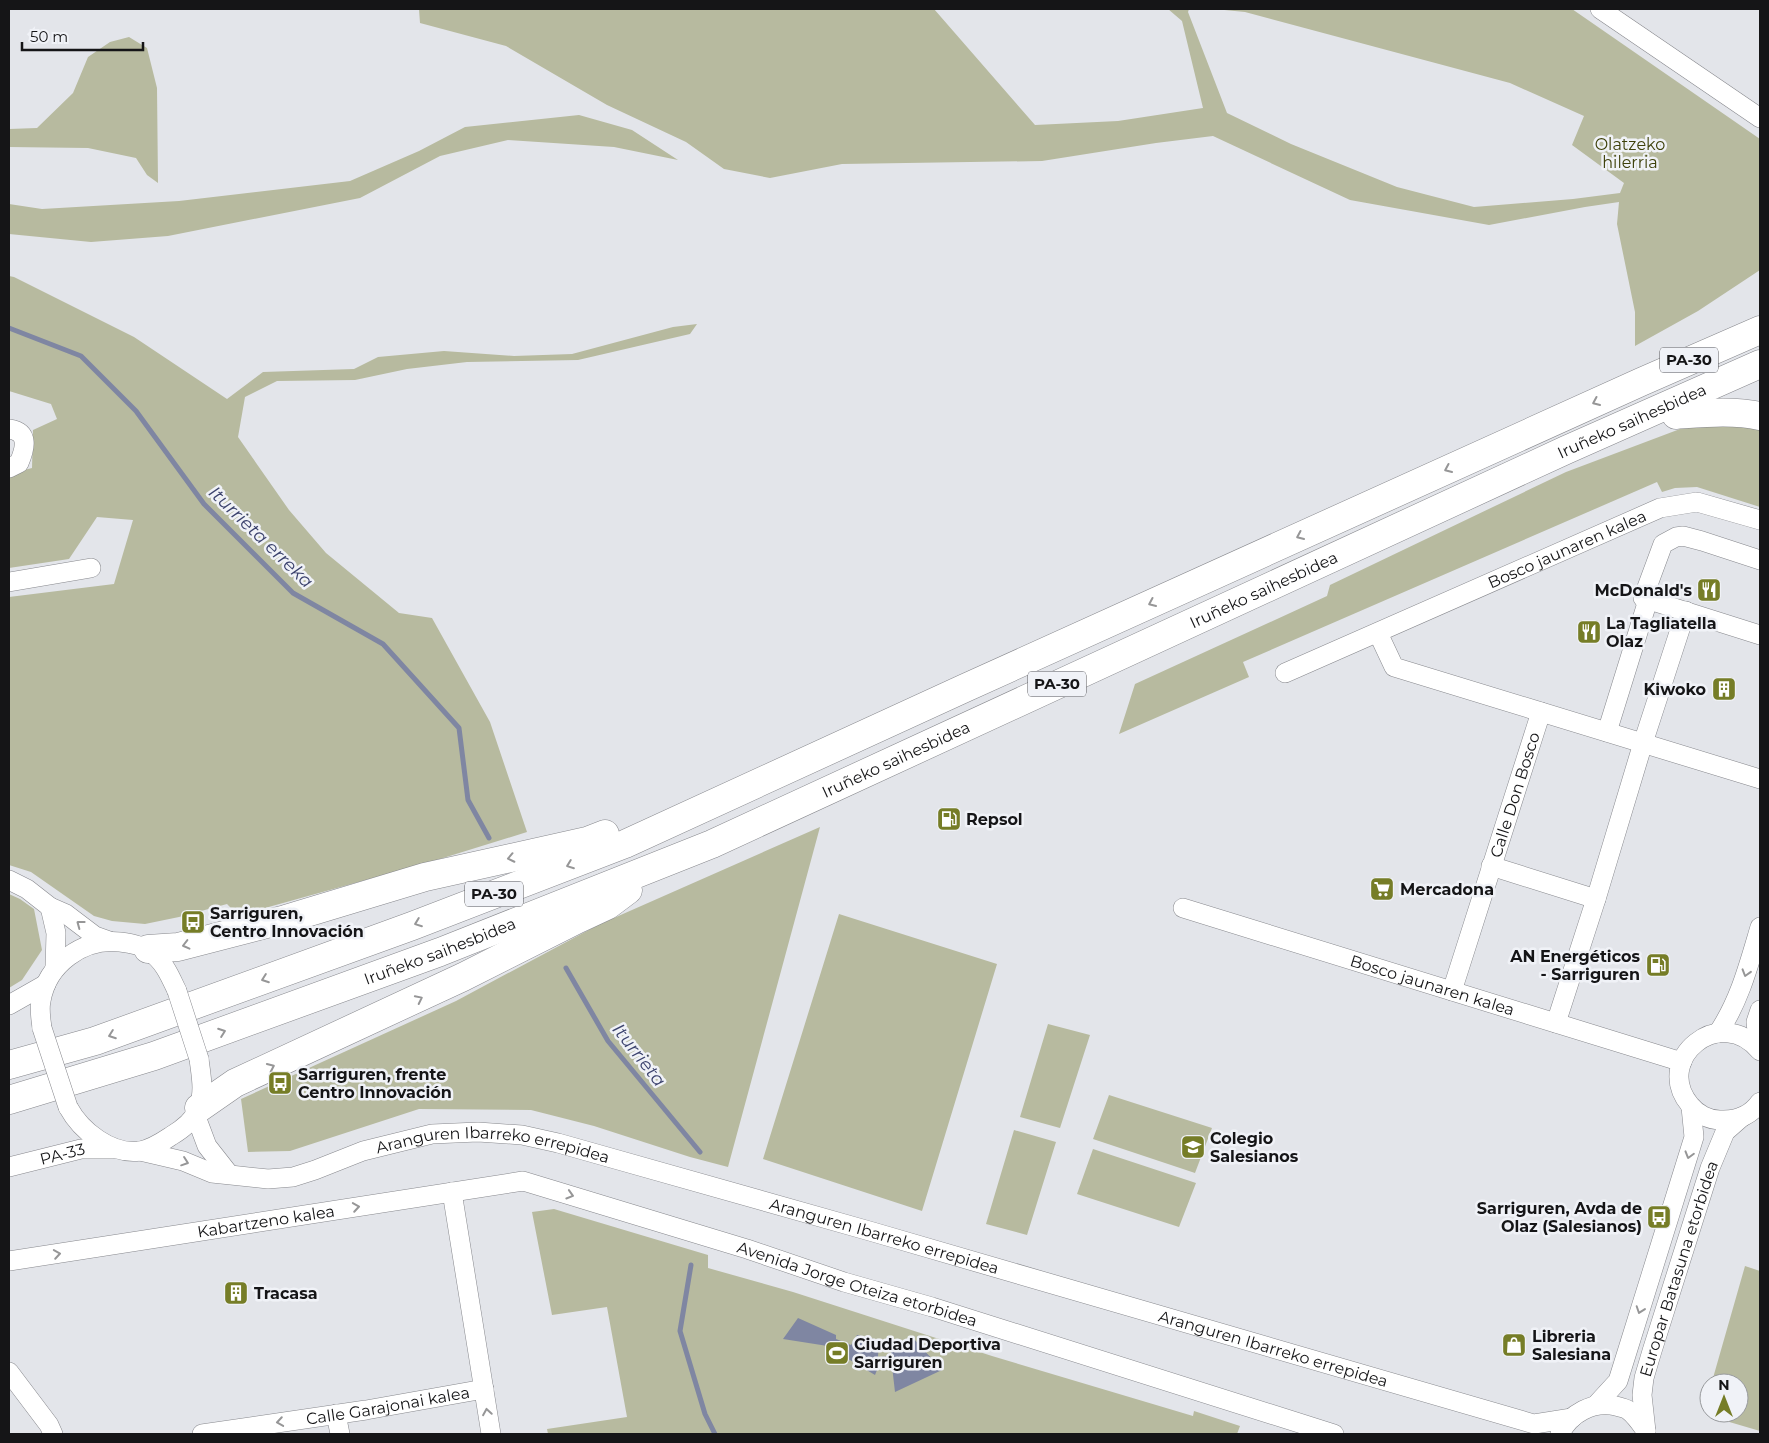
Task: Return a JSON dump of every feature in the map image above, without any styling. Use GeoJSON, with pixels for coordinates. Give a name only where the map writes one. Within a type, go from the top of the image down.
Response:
{"type":"FeatureCollection","features":[{"type":"Feature","properties":{"kind":"highway","name":"Iruñeko saihesbidea"},"geometry":{"type":"LineString","coordinates":[[9,1066],[95,1041],[412,926],[625,844],[965,688],[1749,334],[1760,325]]}},
{"type":"Feature","properties":{"kind":"highway","name":"Iruñeko saihesbidea"},"geometry":{"type":"LineString","coordinates":[[9,1100],[154,1056],[290,1007],[440,952],[712,844],[1566,450],[1760,364]]}},
{"type":"Feature","properties":{"kind":"highway"},"geometry":{"type":"LineString","coordinates":[[290,1007],[360,989],[439,963],[628,890],[808,812],[1368,554],[1760,378]]}},
{"type":"Feature","properties":{"kind":"highway"},"geometry":{"type":"LineString","coordinates":[[1676,415],[1715,412],[1760,416]]}},
{"type":"Feature","properties":{"kind":"highway"},"geometry":{"type":"LineString","coordinates":[[148,949],[178,947],[286,919],[425,877],[587,841],[914,700],[965,688]]}},
{"type":"Feature","properties":{"kind":"highway"},"geometry":{"type":"LineString","coordinates":[[197,1111],[236,1083],[463,978],[578,919],[608,906],[628,890]]}},
{"type":"Feature","properties":{"kind":"street"},"geometry":{"type":"LineString","coordinates":[[1600,9],[1760,118]]}},
{"type":"Feature","properties":{"kind":"street"},"geometry":{"type":"LineString","coordinates":[[9,429],[16,430],[23,437],[25,449],[19,463],[9,468]]}},
{"type":"Feature","properties":{"kind":"street","name":"Bosco jaunaren kalea"},"geometry":{"type":"LineString","coordinates":[[1285,673],[1660,508],[1697,502],[1760,520]]}},
{"type":"Feature","properties":{"kind":"street"},"geometry":{"type":"LineString","coordinates":[[1660,508],[1672,538]]}},
{"type":"Feature","properties":{"kind":"street"},"geometry":{"type":"LineString","coordinates":[[1760,560],[1683,536],[1672,538],[1663,544],[1642,598],[1760,635]]}},
{"type":"Feature","properties":{"kind":"street"},"geometry":{"type":"LineString","coordinates":[[9,582],[91,568]]}},
{"type":"Feature","properties":{"kind":"street"},"geometry":{"type":"LineString","coordinates":[[1607,732],[1648,600]]}},
{"type":"Feature","properties":{"kind":"street"},"geometry":{"type":"LineString","coordinates":[[1556,1023],[1596,899],[1642,743],[1686,611]]}},
{"type":"Feature","properties":{"kind":"street"},"geometry":{"type":"LineString","coordinates":[[1378,633],[1394,667],[1760,779]]}},
{"type":"Feature","properties":{"kind":"street","name":"Calle Don Bosco"},"geometry":{"type":"LineString","coordinates":[[1452,991],[1541,712]]}},
{"type":"Feature","properties":{"kind":"street"},"geometry":{"type":"LineString","coordinates":[[1491,866],[1596,899]]}},
{"type":"Feature","properties":{"kind":"street"},"geometry":{"type":"LineString","coordinates":[[9,880],[27,888],[50,907],[66,914],[95,936],[109,941],[148,949],[164,964],[177,991],[199,1059],[202,1087],[197,1111],[207,1146],[229,1174]]}},
{"type":"Feature","properties":{"kind":"street"},"geometry":{"type":"LineString","coordinates":[[50,907],[56,933],[56,968]]}},
{"type":"Feature","properties":{"kind":"street","name":"Bosco jaunaren kalea"},"geometry":{"type":"LineString","coordinates":[[1183,908],[1682,1062]]}},
{"type":"Feature","properties":{"kind":"street"},"geometry":{"type":"LineString","coordinates":[[1718,1032],[1730,1015],[1738,998],[1760,927]]}},
{"type":"Feature","properties":{"kind":"street"},"geometry":{"type":"LineString","coordinates":[[109,941],[73,952],[56,968],[46,984],[40,1002],[42,1028],[68,1107],[74,1119],[84,1130],[99,1141],[118,1149]]}},
{"type":"Feature","properties":{"kind":"street"},"geometry":{"type":"LineString","coordinates":[[9,1005],[46,984]]}},
{"type":"Feature","properties":{"kind":"street"},"geometry":{"type":"LineString","coordinates":[[1760,1010],[1756,1022],[1760,1050]]}},
{"type":"Feature","properties":{"kind":"street"},"geometry":{"type":"LineString","coordinates":[[1754,1109],[1729,1121],[1715,1120],[1702,1115],[1691,1107],[1684,1097],[1680,1086],[1679,1074],[1682,1062],[1696,1042],[1718,1032],[1733,1033],[1748,1039],[1760,1050]]}},
{"type":"Feature","properties":{"kind":"street","name":"Europar Batasuna etorbidea"},"geometry":{"type":"LineString","coordinates":[[1596,1405],[1618,1380],[1694,1137],[1691,1107]]}},
{"type":"Feature","properties":{"kind":"street","name":"Europar Batasuna etorbidea"},"geometry":{"type":"LineString","coordinates":[[1647,1432],[1642,1395],[1652,1352],[1716,1153],[1725,1132],[1754,1109]]}},
{"type":"Feature","properties":{"kind":"street"},"geometry":{"type":"LineString","coordinates":[[140,1151],[156,1145],[180,1130],[197,1111]]}},
{"type":"Feature","properties":{"kind":"street","name":"Aranguren Ibarreko errepidea"},"geometry":{"type":"LineString","coordinates":[[118,1149],[140,1151],[183,1161],[212,1173],[268,1179],[293,1177],[363,1151],[432,1134],[478,1132],[522,1135],[558,1143],[873,1232],[1537,1429]]}},
{"type":"Feature","properties":{"kind":"street","name":"PA-33"},"geometry":{"type":"LineString","coordinates":[[9,1167],[81,1149],[118,1149]]}},
{"type":"Feature","properties":{"kind":"street","name":"Kabartzeno kalea"},"geometry":{"type":"LineString","coordinates":[[9,1261],[523,1181]]}},
{"type":"Feature","properties":{"kind":"street","name":"Avenida Jorge Oteiza etorbidea"},"geometry":{"type":"LineString","coordinates":[[523,1181],[747,1249],[844,1282],[914,1302],[1334,1434]]}},
{"type":"Feature","properties":{"kind":"street","name":"Calle Garajonai kalea"},"geometry":{"type":"LineString","coordinates":[[452,1192],[472,1326],[491,1434]]}},
{"type":"Feature","properties":{"kind":"street"},"geometry":{"type":"LineString","coordinates":[[9,1372],[49,1425],[53,1434]]}},
{"type":"Feature","properties":{"kind":"street","name":"Calle Garajonai kalea"},"geometry":{"type":"LineString","coordinates":[[202,1434],[484,1389]]}},
{"type":"Feature","properties":{"kind":"street"},"geometry":{"type":"LineString","coordinates":[[1560,1434],[1563,1427],[1583,1409],[1596,1405],[1612,1405],[1626,1409],[1647,1432]]}},
{"type":"Feature","properties":{"kind":"street"},"geometry":{"type":"LineString","coordinates":[[336,1414],[340,1434]]}},
{"type":"Feature","properties":{"kind":"street"},"geometry":{"type":"LineString","coordinates":[[1537,1429],[1572,1418]]}},
{"type":"Feature","properties":{"kind":"green space","name":"Olatzeko hilerria"},"geometry":{"type":"Polygon","coordinates":[[[419,9],[934,9],[1035,125],[1118,121],[1203,108],[1182,21],[1168,9],[1189,9],[1188,12],[1227,113],[1291,144],[1397,187],[1474,207],[1620,193],[1624,183],[1572,145],[1584,116],[1510,83],[1245,12],[1214,9],[1572,9],[1760,139],[1760,270],[1698,311],[1635,346],[1635,312],[1617,224],[1619,202],[1489,225],[1350,200],[1213,136],[1042,161],[842,164],[770,178],[724,169],[686,142],[607,105],[506,46],[420,23],[419,9]]]}},
{"type":"Feature","properties":{"kind":"green space"},"geometry":{"type":"Polygon","coordinates":[[[129,37],[147,48],[157,88],[158,183],[147,175],[136,158],[88,148],[9,147],[9,129],[37,128],[73,93],[88,57],[110,42],[129,37]]]}},
{"type":"Feature","properties":{"kind":"green space"},"geometry":{"type":"Polygon","coordinates":[[[579,115],[632,130],[678,160],[614,147],[508,140],[440,156],[360,198],[168,236],[91,242],[9,234],[9,204],[42,209],[179,201],[350,181],[419,151],[465,127],[579,115]]]}},
{"type":"Feature","properties":{"kind":"green space"},"geometry":{"type":"Polygon","coordinates":[[[9,276],[134,337],[227,399],[263,372],[354,369],[378,357],[444,351],[514,356],[572,354],[673,327],[697,324],[690,334],[578,360],[467,362],[407,369],[355,380],[277,381],[245,397],[238,437],[289,510],[326,553],[399,613],[432,618],[490,722],[527,832],[427,863],[265,908],[234,911],[227,904],[145,924],[112,921],[94,916],[31,872],[9,865],[9,597],[114,584],[133,520],[97,517],[69,559],[9,568],[9,474],[32,468],[33,430],[57,419],[51,404],[9,391],[9,276]]]}},
{"type":"Feature","properties":{"kind":"green space"},"geometry":{"type":"Polygon","coordinates":[[[1760,424],[1760,507],[1697,487],[1675,488],[1662,492],[1657,482],[1243,662],[1249,677],[1119,734],[1135,684],[1327,596],[1330,585],[1566,472],[1688,426],[1760,424]]]}},
{"type":"Feature","properties":{"kind":"green space"},"geometry":{"type":"Polygon","coordinates":[[[820,827],[728,1167],[690,1157],[594,1126],[531,1110],[419,1109],[290,1151],[248,1152],[241,1099],[456,1001],[598,925],[820,827]]]}},
{"type":"Feature","properties":{"kind":"green space"},"geometry":{"type":"Polygon","coordinates":[[[9,894],[34,909],[42,950],[22,980],[9,988],[9,894]]]}},
{"type":"Feature","properties":{"kind":"green space"},"geometry":{"type":"Polygon","coordinates":[[[839,914],[997,964],[922,1211],[763,1159],[839,914]]]}},
{"type":"Feature","properties":{"kind":"green space"},"geometry":{"type":"Polygon","coordinates":[[[1048,1024],[1090,1035],[1060,1128],[1020,1117],[1048,1024]]]}},
{"type":"Feature","properties":{"kind":"green space"},"geometry":{"type":"Polygon","coordinates":[[[1109,1095],[1212,1128],[1195,1173],[1093,1139],[1109,1095]]]}},
{"type":"Feature","properties":{"kind":"green space"},"geometry":{"type":"Polygon","coordinates":[[[1014,1130],[1056,1142],[1027,1235],[986,1224],[1014,1130]]]}},
{"type":"Feature","properties":{"kind":"green space"},"geometry":{"type":"Polygon","coordinates":[[[1093,1149],[1196,1183],[1179,1227],[1077,1194],[1093,1149]]]}},
{"type":"Feature","properties":{"kind":"green space","name":"Ciudad Deportiva Sarriguren"},"geometry":{"type":"Polygon","coordinates":[[[554,1209],[708,1255],[708,1268],[793,1292],[992,1356],[1193,1416],[1194,1411],[1240,1426],[1237,1434],[548,1434],[547,1429],[627,1417],[607,1307],[552,1315],[532,1212],[554,1209]]]}},
{"type":"Feature","properties":{"kind":"green space"},"geometry":{"type":"Polygon","coordinates":[[[1745,1266],[1760,1271],[1760,1431],[1733,1423],[1749,1423],[1749,1373],[1714,1373],[1745,1266]]]}},
{"type":"Feature","properties":{"kind":"water"},"geometry":{"type":"Polygon","coordinates":[[[798,1318],[836,1335],[836,1339],[851,1345],[857,1335],[879,1340],[878,1357],[891,1356],[891,1343],[914,1339],[942,1370],[895,1392],[892,1366],[877,1370],[875,1375],[845,1357],[847,1351],[836,1345],[834,1347],[783,1339],[798,1318]]]}},
{"type":"Feature","properties":{"kind":"waterway","name":"Iturrieta erreka"},"geometry":{"type":"LineString","coordinates":[[9,328],[81,356],[136,411],[204,504],[293,593],[383,644],[459,728],[468,800],[489,838]]}},
{"type":"Feature","properties":{"kind":"waterway","name":"Iturrieta"},"geometry":{"type":"LineString","coordinates":[[566,968],[608,1041],[700,1152]]}},
{"type":"Feature","properties":{"kind":"waterway","name":"Iturrieta"},"geometry":{"type":"LineString","coordinates":[[691,1265],[680,1331],[705,1414],[715,1434]]}},
{"type":"Feature","properties":{"kind":"place","name":"McDonald's"},"geometry":{"type":"Point","coordinates":[1709,590]}},
{"type":"Feature","properties":{"kind":"place","name":"La Tagliatella Olaz"},"geometry":{"type":"Point","coordinates":[1589,632]}},
{"type":"Feature","properties":{"kind":"place","name":"Kiwoko"},"geometry":{"type":"Point","coordinates":[1724,689]}},
{"type":"Feature","properties":{"kind":"place","name":"Repsol"},"geometry":{"type":"Point","coordinates":[949,819]}},
{"type":"Feature","properties":{"kind":"place","name":"Mercadona"},"geometry":{"type":"Point","coordinates":[1382,889]}},
{"type":"Feature","properties":{"kind":"place","name":"Sarriguren, Centro Innovación"},"geometry":{"type":"Point","coordinates":[193,922]}},
{"type":"Feature","properties":{"kind":"place","name":"AN Energéticos - Sarriguren"},"geometry":{"type":"Point","coordinates":[1658,965]}},
{"type":"Feature","properties":{"kind":"place","name":"Sarriguren, frente Centro Innovación"},"geometry":{"type":"Point","coordinates":[280,1083]}},
{"type":"Feature","properties":{"kind":"place","name":"Colegio Salesianos"},"geometry":{"type":"Point","coordinates":[1193,1147]}},
{"type":"Feature","properties":{"kind":"place","name":"Sarriguren, Avda de Olaz (Salesianos)"},"geometry":{"type":"Point","coordinates":[1659,1217]}},
{"type":"Feature","properties":{"kind":"place","name":"Tracasa"},"geometry":{"type":"Point","coordinates":[236,1293]}},
{"type":"Feature","properties":{"kind":"place","name":"Libreria Salesiana"},"geometry":{"type":"Point","coordinates":[1514,1345]}},
{"type":"Feature","properties":{"kind":"place","name":"Ciudad Deportiva Sarriguren"},"geometry":{"type":"Point","coordinates":[837,1353]}}]}
